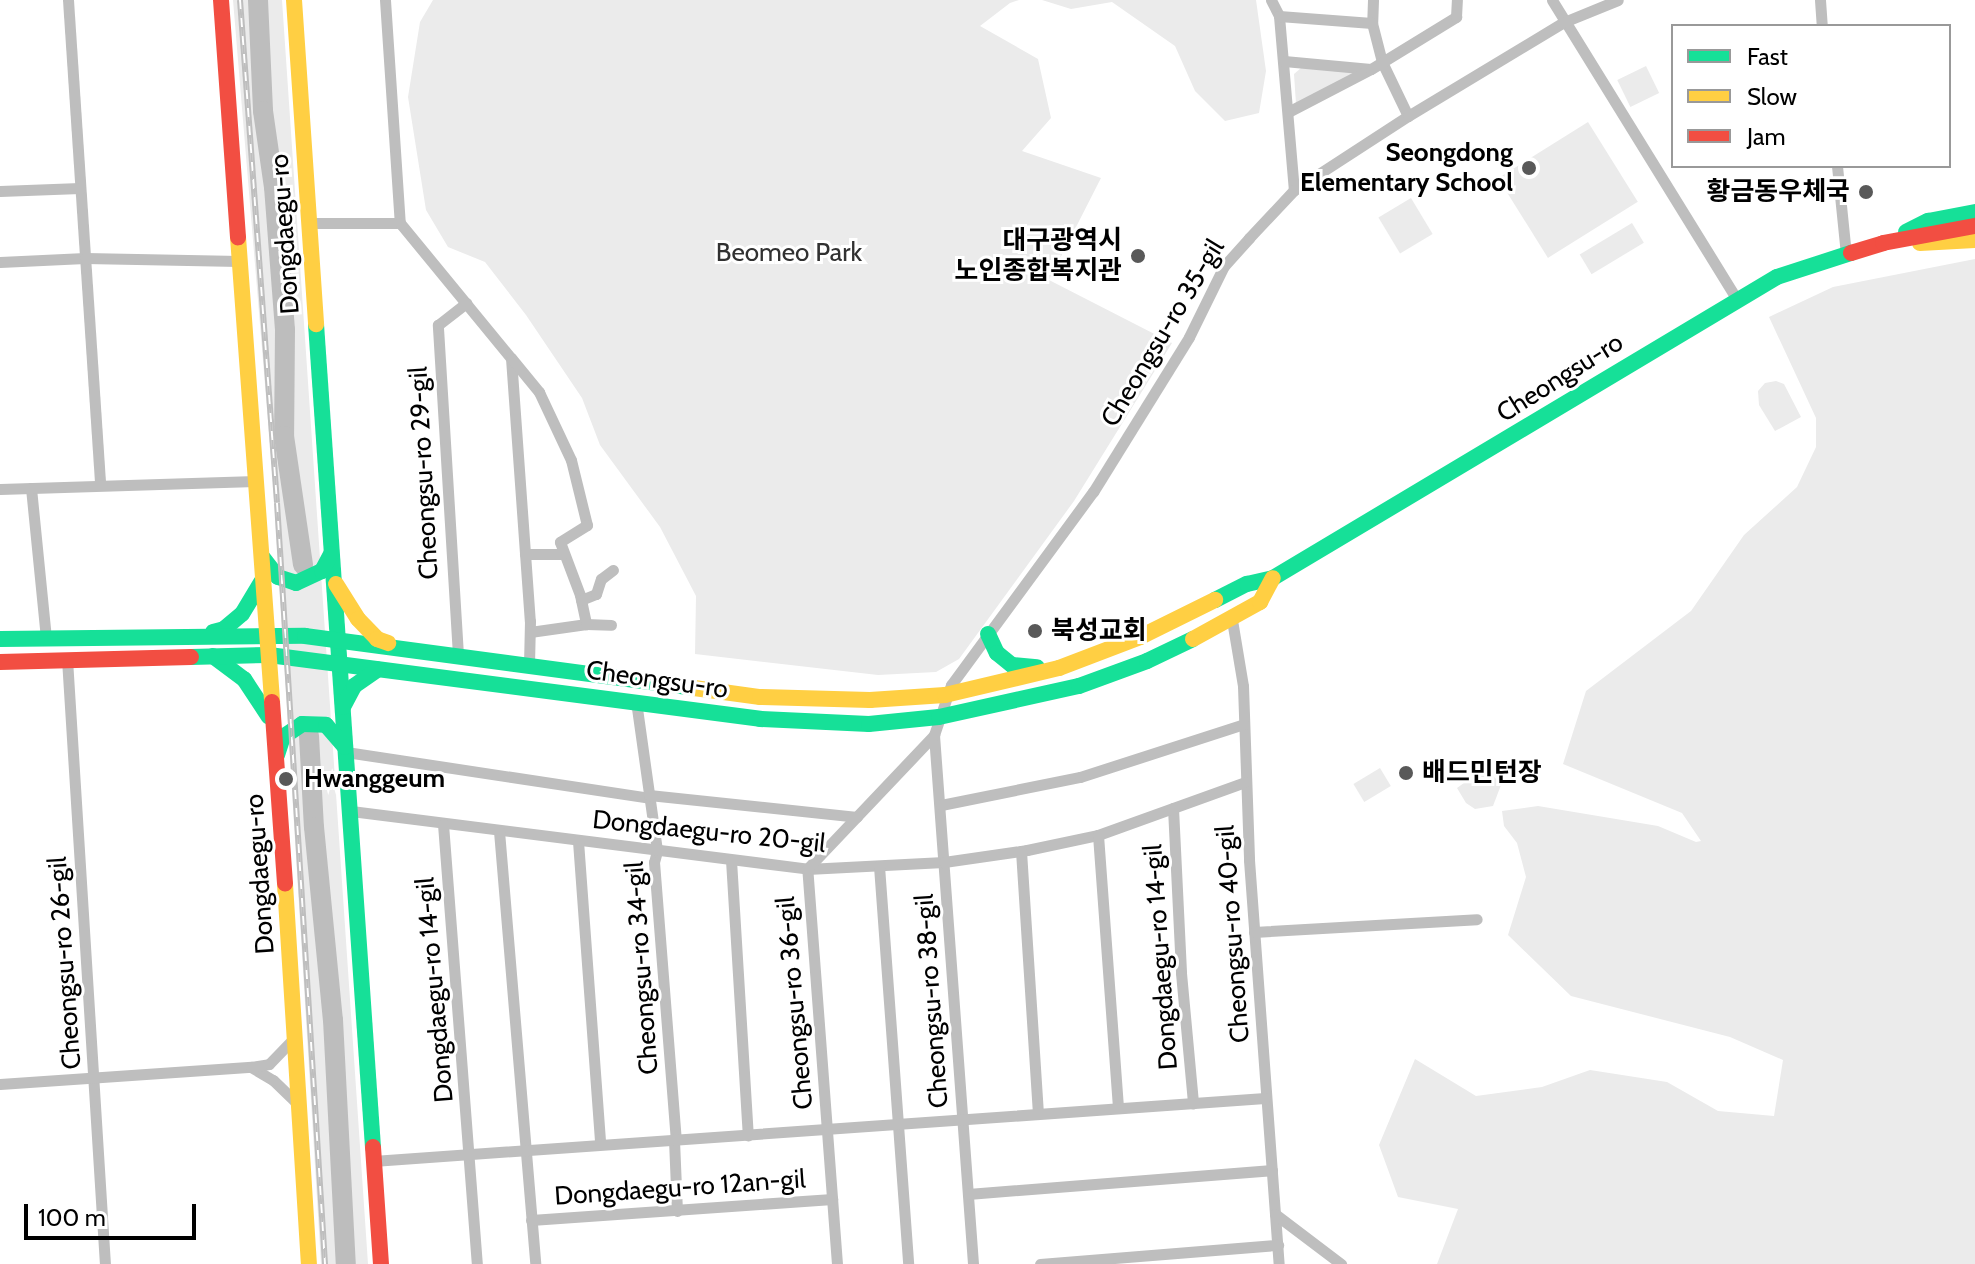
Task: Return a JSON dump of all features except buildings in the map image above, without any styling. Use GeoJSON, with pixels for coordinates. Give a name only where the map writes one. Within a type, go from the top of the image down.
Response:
{"type":"FeatureCollection","features":[{"type":"Feature","properties":{"kind":"main road","name":"Dongdaegu-ro"},"geometry":{"type":"LineString","coordinates":[[221,0],[277,760],[309,1264]]}},
{"type":"Feature","properties":{"kind":"main road","name":"Dongdaegu-ro"},"geometry":{"type":"LineString","coordinates":[[294,0],[381,1264]]}},
{"type":"Feature","properties":{"kind":"main road","name":"Cheongsu-ro"},"geometry":{"type":"LineString","coordinates":[[1883,243],[1928,221],[1975,212]]}},
{"type":"Feature","properties":{"kind":"main road","name":"Cheongsu-ro"},"geometry":{"type":"LineString","coordinates":[[0,639],[267,635],[338,639],[760,697],[870,700],[945,695],[1059,668],[1140,637],[1247,584],[1273,578],[1736,298],[1777,277],[1883,243],[1968,227]]}},
{"type":"Feature","properties":{"kind":"main road","name":"Cheongsu-ro"},"geometry":{"type":"LineString","coordinates":[[1883,243],[1933,244],[1975,240]]}},
{"type":"Feature","properties":{"kind":"main road"},"geometry":{"type":"LineString","coordinates":[[261,545],[270,571],[296,583],[322,571],[331,544]]}},
{"type":"Feature","properties":{"kind":"main road"},"geometry":{"type":"LineString","coordinates":[[333,578],[350,610],[367,629],[377,639],[400,648]]}},
{"type":"Feature","properties":{"kind":"main road","name":"Cheongsu-ro"},"geometry":{"type":"LineString","coordinates":[[0,662],[269,655],[760,719],[869,724],[939,717],[1079,686],[1147,661],[1232,620],[1260,602],[1273,578]]}},
{"type":"Feature","properties":{"kind":"main road"},"geometry":{"type":"LineString","coordinates":[[204,635],[224,629],[233,622],[248,606],[262,580]]}},
{"type":"Feature","properties":{"kind":"main road"},"geometry":{"type":"LineString","coordinates":[[988,634],[997,653],[1012,665],[1059,668]]}},
{"type":"Feature","properties":{"kind":"main road"},"geometry":{"type":"LineString","coordinates":[[211,656],[234,669],[253,688],[274,732]]}},
{"type":"Feature","properties":{"kind":"main road"},"geometry":{"type":"LineString","coordinates":[[342,713],[354,686],[378,669]]}},
{"type":"Feature","properties":{"kind":"main road"},"geometry":{"type":"LineString","coordinates":[[277,760],[283,737],[302,724],[314,722],[335,732],[346,752]]}},
{"type":"Feature","properties":{"kind":"street"},"geometry":{"type":"LineString","coordinates":[[68,0],[100,485]]}},
{"type":"Feature","properties":{"kind":"street"},"geometry":{"type":"LineString","coordinates":[[385,0],[400,223],[539,392],[571,460],[587,525],[560,542],[581,600],[586,624]]}},
{"type":"Feature","properties":{"kind":"street"},"geometry":{"type":"LineString","coordinates":[[1271,0],[1279,16],[1294,190]]}},
{"type":"Feature","properties":{"kind":"street"},"geometry":{"type":"LineString","coordinates":[[1373,0],[1372,23],[1382,62],[1408,116]]}},
{"type":"Feature","properties":{"kind":"street"},"geometry":{"type":"LineString","coordinates":[[1288,112],[1371,69],[1456,17],[1457,0]]}},
{"type":"Feature","properties":{"kind":"street"},"geometry":{"type":"LineString","coordinates":[[1552,0],[1736,298]]}},
{"type":"Feature","properties":{"kind":"street","name":"Cheongsu-ro 35-gil"},"geometry":{"type":"LineString","coordinates":[[945,695],[1093,492],[1189,337],[1224,266],[1294,190],[1408,116],[1564,22],[1618,0]]}},
{"type":"Feature","properties":{"kind":"street"},"geometry":{"type":"LineString","coordinates":[[1820,0],[1822,24]]}},
{"type":"Feature","properties":{"kind":"street"},"geometry":{"type":"LineString","coordinates":[[1279,16],[1372,23]]}},
{"type":"Feature","properties":{"kind":"street"},"geometry":{"type":"LineString","coordinates":[[1284,61],[1371,69]]}},
{"type":"Feature","properties":{"kind":"street"},"geometry":{"type":"LineString","coordinates":[[1837,168],[1846,254]]}},
{"type":"Feature","properties":{"kind":"street"},"geometry":{"type":"LineString","coordinates":[[0,191],[80,188]]}},
{"type":"Feature","properties":{"kind":"street"},"geometry":{"type":"LineString","coordinates":[[308,223],[400,223]]}},
{"type":"Feature","properties":{"kind":"street"},"geometry":{"type":"LineString","coordinates":[[0,262],[85,258],[239,261]]}},
{"type":"Feature","properties":{"kind":"street","name":"Cheongsu-ro 29-gil"},"geometry":{"type":"LineString","coordinates":[[458,655],[438,325],[466,303]]}},
{"type":"Feature","properties":{"kind":"street"},"geometry":{"type":"LineString","coordinates":[[511,358],[530,632],[529,666]]}},
{"type":"Feature","properties":{"kind":"street"},"geometry":{"type":"LineString","coordinates":[[0,489],[256,481]]}},
{"type":"Feature","properties":{"kind":"street"},"geometry":{"type":"LineString","coordinates":[[31,488],[46,637]]}},
{"type":"Feature","properties":{"kind":"street"},"geometry":{"type":"LineString","coordinates":[[525,554],[562,554]]}},
{"type":"Feature","properties":{"kind":"street"},"geometry":{"type":"LineString","coordinates":[[581,600],[596,594],[601,579],[613,570]]}},
{"type":"Feature","properties":{"kind":"street","name":"Cheongsu-ro 40-gil"},"geometry":{"type":"LineString","coordinates":[[1232,620],[1243,686],[1254,932],[1279,1264]]}},
{"type":"Feature","properties":{"kind":"street"},"geometry":{"type":"LineString","coordinates":[[530,632],[586,624],[611,625]]}},
{"type":"Feature","properties":{"kind":"street","name":"Cheongsu-ro 26-gil"},"geometry":{"type":"LineString","coordinates":[[67,659],[105,1264]]}},
{"type":"Feature","properties":{"kind":"street","name":"Cheongsu-ro 36-gil"},"geometry":{"type":"LineString","coordinates":[[837,1264],[807,869],[934,735],[945,695]]}},
{"type":"Feature","properties":{"kind":"street","name":"Cheongsu-ro 34-gil"},"geometry":{"type":"LineString","coordinates":[[636,701],[657,851],[654,862],[675,1140]]}},
{"type":"Feature","properties":{"kind":"street"},"geometry":{"type":"LineString","coordinates":[[941,805],[1080,777],[1244,724]]}},
{"type":"Feature","properties":{"kind":"street","name":"Cheongsu-ro 38-gil"},"geometry":{"type":"LineString","coordinates":[[934,735],[973,1264]]}},
{"type":"Feature","properties":{"kind":"street"},"geometry":{"type":"LineString","coordinates":[[346,752],[649,796],[857,817]]}},
{"type":"Feature","properties":{"kind":"street","name":"Dongdaegu-ro 20-gil"},"geometry":{"type":"LineString","coordinates":[[351,811],[807,869],[944,862],[1021,851],[1098,835],[1245,782]]}},
{"type":"Feature","properties":{"kind":"street","name":"Dongdaegu-ro 14-gil"},"geometry":{"type":"LineString","coordinates":[[1173,808],[1181,973],[1193,1103]]}},
{"type":"Feature","properties":{"kind":"street","name":"Dongdaegu-ro 14-gil"},"geometry":{"type":"LineString","coordinates":[[443,824],[470,1153]]}},
{"type":"Feature","properties":{"kind":"street"},"geometry":{"type":"LineString","coordinates":[[499,831],[526,1148]]}},
{"type":"Feature","properties":{"kind":"street","name":"Dongdaegu-ro 14-gil"},"geometry":{"type":"LineString","coordinates":[[1098,835],[1118,1107]]}},
{"type":"Feature","properties":{"kind":"street"},"geometry":{"type":"LineString","coordinates":[[578,841],[600,1144]]}},
{"type":"Feature","properties":{"kind":"street"},"geometry":{"type":"LineString","coordinates":[[1021,851],[1038,1113]]}},
{"type":"Feature","properties":{"kind":"street"},"geometry":{"type":"LineString","coordinates":[[731,860],[748,1135]]}},
{"type":"Feature","properties":{"kind":"street"},"geometry":{"type":"LineString","coordinates":[[879,866],[908,1264]]}},
{"type":"Feature","properties":{"kind":"street"},"geometry":{"type":"LineString","coordinates":[[1254,932],[1477,919]]}},
{"type":"Feature","properties":{"kind":"street"},"geometry":{"type":"LineString","coordinates":[[0,1084],[251,1067],[269,1064],[296,1036]]}},
{"type":"Feature","properties":{"kind":"street"},"geometry":{"type":"LineString","coordinates":[[251,1067],[273,1080],[301,1107]]}},
{"type":"Feature","properties":{"kind":"street","name":"Dongdaegu-ro 14-gil"},"geometry":{"type":"LineString","coordinates":[[373,1161],[1265,1098]]}},
{"type":"Feature","properties":{"kind":"street"},"geometry":{"type":"LineString","coordinates":[[675,1140],[677,1211]]}},
{"type":"Feature","properties":{"kind":"street","name":"Dongdaegu-ro 12an-gil"},"geometry":{"type":"LineString","coordinates":[[526,1148],[535,1264]]}},
{"type":"Feature","properties":{"kind":"street"},"geometry":{"type":"LineString","coordinates":[[470,1153],[477,1264]]}},
{"type":"Feature","properties":{"kind":"street"},"geometry":{"type":"LineString","coordinates":[[968,1194],[1272,1170]]}},
{"type":"Feature","properties":{"kind":"street","name":"Dongdaegu-ro 12an-gil"},"geometry":{"type":"LineString","coordinates":[[531,1220],[832,1199]]}},
{"type":"Feature","properties":{"kind":"street"},"geometry":{"type":"LineString","coordinates":[[1275,1214],[1341,1264]]}},
{"type":"Feature","properties":{"kind":"street"},"geometry":{"type":"LineString","coordinates":[[1040,1264],[1165,1260],[1278,1245]]}},
{"type":"Feature","properties":{"kind":"green space"},"geometry":{"type":"Polygon","coordinates":[[[233,0],[282,0],[368,1264],[321,1264],[273,481],[233,0]]]}},
{"type":"Feature","properties":{"kind":"green space","name":"Beomeo Park"},"geometry":{"type":"Polygon","coordinates":[[[433,0],[1019,0],[1010,3],[980,26],[1038,59],[1051,118],[1022,151],[1101,178],[1049,280],[1172,343],[1074,501],[959,659],[936,672],[878,675],[695,654],[696,596],[660,527],[600,445],[582,398],[526,315],[485,262],[448,247],[426,210],[408,97],[420,22],[433,0]]]}},
{"type":"Feature","properties":{"kind":"green space"},"geometry":{"type":"Polygon","coordinates":[[[1042,0],[1256,0],[1266,71],[1259,113],[1225,121],[1195,91],[1175,46],[1112,2],[1071,9],[1042,0]]]}},
{"type":"Feature","properties":{"kind":"green space"},"geometry":{"type":"Polygon","coordinates":[[[1646,66],[1659,93],[1630,107],[1617,80],[1646,66]]]}},
{"type":"Feature","properties":{"kind":"green space"},"geometry":{"type":"Polygon","coordinates":[[[1301,68],[1360,72],[1296,104],[1294,74],[1301,68]]]}},
{"type":"Feature","properties":{"kind":"green space"},"geometry":{"type":"Polygon","coordinates":[[[1588,122],[1638,202],[1548,258],[1498,178],[1588,122]]]}},
{"type":"Feature","properties":{"kind":"green space"},"geometry":{"type":"Polygon","coordinates":[[[1411,198],[1433,234],[1400,254],[1378,218],[1411,198]]]}},
{"type":"Feature","properties":{"kind":"green space"},"geometry":{"type":"Polygon","coordinates":[[[1632,223],[1644,243],[1592,274],[1580,254],[1632,223]]]}},
{"type":"Feature","properties":{"kind":"green space"},"geometry":{"type":"Polygon","coordinates":[[[1975,259],[1975,1264],[1437,1264],[1458,1209],[1398,1197],[1379,1145],[1415,1059],[1476,1096],[1542,1087],[1590,1070],[1667,1082],[1718,1111],[1774,1116],[1783,1060],[1730,1037],[1571,996],[1508,935],[1526,877],[1517,843],[1504,826],[1502,811],[1538,806],[1658,826],[1696,842],[1701,841],[1682,813],[1563,764],[1586,691],[1691,611],[1744,535],[1797,487],[1816,447],[1816,418],[1769,317],[1833,287],[1975,259]]]}},
{"type":"Feature","properties":{"kind":"green space"},"geometry":{"type":"Polygon","coordinates":[[[1776,381],[1784,384],[1801,417],[1775,431],[1759,405],[1758,391],[1765,383],[1776,381]]]}},
{"type":"Feature","properties":{"kind":"green space"},"geometry":{"type":"Polygon","coordinates":[[[1486,767],[1501,785],[1493,806],[1475,809],[1466,803],[1457,788],[1486,767]]]}},
{"type":"Feature","properties":{"kind":"green space"},"geometry":{"type":"Polygon","coordinates":[[[1380,768],[1391,786],[1364,802],[1353,784],[1380,768]]]}},
{"type":"Feature","properties":{"kind":"waterway"},"geometry":{"type":"LineString","coordinates":[[258,0],[263,111],[274,187],[285,330],[284,436],[303,565]]}},
{"type":"Feature","properties":{"kind":"waterway"},"geometry":{"type":"LineString","coordinates":[[309,736],[314,827],[333,1020],[346,1264]]}},
{"type":"Feature","properties":{"kind":"railway"},"geometry":{"type":"LineString","coordinates":[[240,0],[277,503],[325,1264]]}},
{"type":"Feature","properties":{"kind":"traffic: fast"},"geometry":{"type":"LineString","coordinates":[[1906,232],[1928,221],[1975,212]]}},
{"type":"Feature","properties":{"kind":"traffic: fast"},"geometry":{"type":"LineString","coordinates":[[1215,600],[1247,584],[1273,578],[1777,277],[1851,253]]}},
{"type":"Feature","properties":{"kind":"traffic: fast"},"geometry":{"type":"LineString","coordinates":[[316,324],[373,1147]]}},
{"type":"Feature","properties":{"kind":"traffic: fast"},"geometry":{"type":"LineString","coordinates":[[263,558],[278,577],[296,583],[322,571],[331,554]]}},
{"type":"Feature","properties":{"kind":"traffic: fast"},"geometry":{"type":"LineString","coordinates":[[213,632],[224,629],[242,614],[261,582]]}},
{"type":"Feature","properties":{"kind":"traffic: fast"},"geometry":{"type":"LineString","coordinates":[[988,634],[997,653],[1012,665],[1037,667]]}},
{"type":"Feature","properties":{"kind":"traffic: fast"},"geometry":{"type":"LineString","coordinates":[[0,639],[305,636],[694,688]]}},
{"type":"Feature","properties":{"kind":"traffic: fast"},"geometry":{"type":"LineString","coordinates":[[191,657],[269,655],[760,719],[869,724],[939,717],[1079,686],[1147,661],[1193,639]]}},
{"type":"Feature","properties":{"kind":"traffic: fast"},"geometry":{"type":"LineString","coordinates":[[213,656],[244,679],[269,717]]}},
{"type":"Feature","properties":{"kind":"traffic: fast"},"geometry":{"type":"LineString","coordinates":[[343,707],[354,686],[378,669]]}},
{"type":"Feature","properties":{"kind":"traffic: fast"},"geometry":{"type":"LineString","coordinates":[[277,755],[283,737],[302,724],[326,725],[345,747]]}},
{"type":"Feature","properties":{"kind":"traffic: slow"},"geometry":{"type":"LineString","coordinates":[[294,0],[316,324]]}},
{"type":"Feature","properties":{"kind":"traffic: slow"},"geometry":{"type":"LineString","coordinates":[[238,237],[272,702]]}},
{"type":"Feature","properties":{"kind":"traffic: slow"},"geometry":{"type":"LineString","coordinates":[[1920,243],[1975,240]]}},
{"type":"Feature","properties":{"kind":"traffic: slow"},"geometry":{"type":"LineString","coordinates":[[1193,639],[1260,602],[1273,578]]}},
{"type":"Feature","properties":{"kind":"traffic: slow"},"geometry":{"type":"LineString","coordinates":[[336,584],[358,619],[377,639],[388,643]]}},
{"type":"Feature","properties":{"kind":"traffic: slow"},"geometry":{"type":"LineString","coordinates":[[694,688],[760,697],[870,700],[945,695],[1059,668],[1140,637],[1215,600]]}},
{"type":"Feature","properties":{"kind":"traffic: slow"},"geometry":{"type":"LineString","coordinates":[[285,884],[309,1264]]}},
{"type":"Feature","properties":{"kind":"traffic: jam"},"geometry":{"type":"LineString","coordinates":[[221,0],[238,237]]}},
{"type":"Feature","properties":{"kind":"traffic: jam"},"geometry":{"type":"LineString","coordinates":[[1851,253],[1883,243],[1975,226]]}},
{"type":"Feature","properties":{"kind":"traffic: jam"},"geometry":{"type":"LineString","coordinates":[[0,662],[191,657]]}},
{"type":"Feature","properties":{"kind":"traffic: jam"},"geometry":{"type":"LineString","coordinates":[[272,702],[285,884]]}},
{"type":"Feature","properties":{"kind":"traffic: jam"},"geometry":{"type":"LineString","coordinates":[[373,1147],[381,1264]]}},
{"type":"Feature","properties":{"kind":"place","name":"Seongdong Elementary School"},"geometry":{"type":"Point","coordinates":[1529,168]}},
{"type":"Feature","properties":{"kind":"place","name":"황금동우체국"},"geometry":{"type":"Point","coordinates":[1866,192]}},
{"type":"Feature","properties":{"kind":"place","name":"대구광역시 노인종합복지관"},"geometry":{"type":"Point","coordinates":[1138,256]}},
{"type":"Feature","properties":{"kind":"place","name":"북성교회"},"geometry":{"type":"Point","coordinates":[1035,631]}},
{"type":"Feature","properties":{"kind":"place","name":"배드민턴장"},"geometry":{"type":"Point","coordinates":[1406,773]}},
{"type":"Feature","properties":{"kind":"place","name":"Hwanggeum"},"geometry":{"type":"Point","coordinates":[286,779]}}]}
